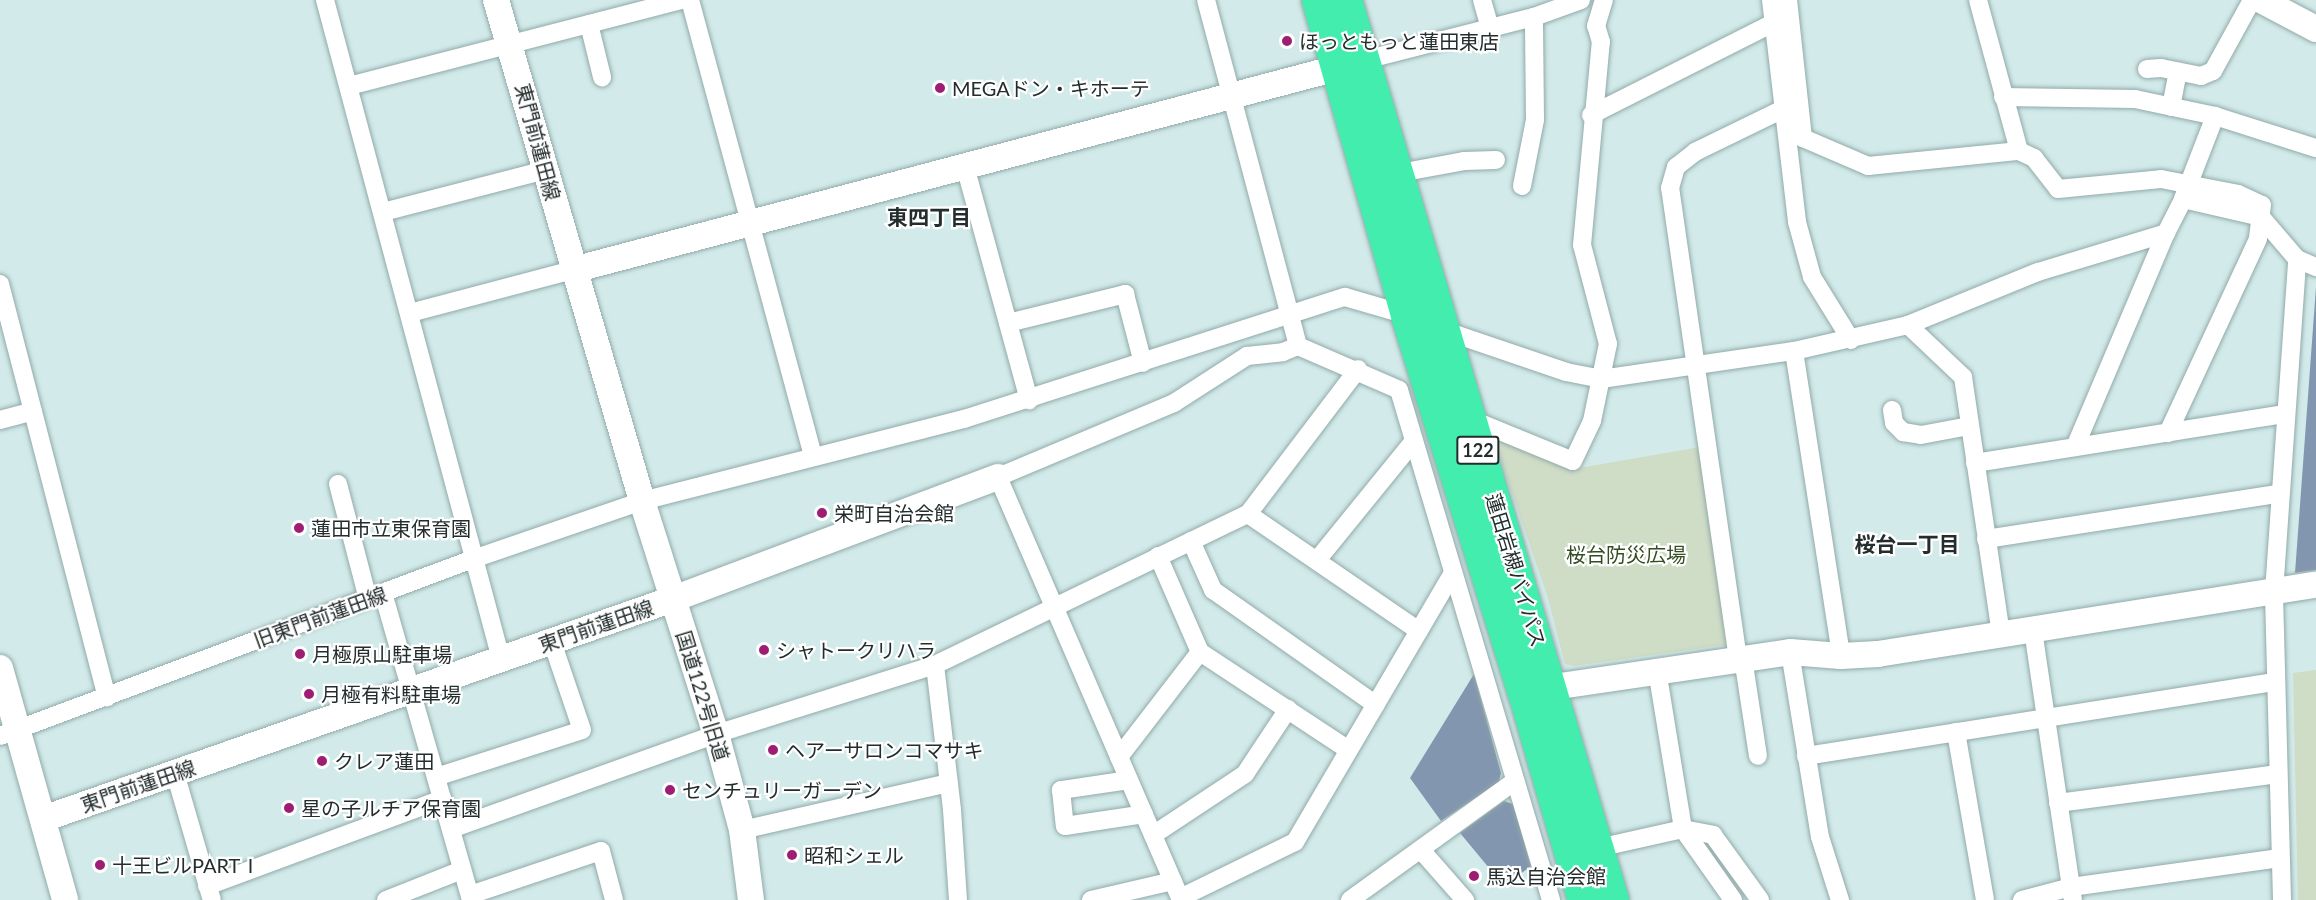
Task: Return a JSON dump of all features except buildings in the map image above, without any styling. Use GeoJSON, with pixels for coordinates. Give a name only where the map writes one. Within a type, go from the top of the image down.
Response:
{"type":"FeatureCollection","features":[{"type":"Feature","properties":{"kind":"highway","name":"蓮田岩槻バイパス"},"geometry":{"type":"LineString","coordinates":[[1318,0],[1349,65],[1394,174],[1468,418],[1538,689],[1584,900]]}},
{"type":"Feature","properties":{"kind":"highway","name":"蓮田岩槻バイパス"},"geometry":{"type":"LineString","coordinates":[[1345,0],[1349,65],[1407,315],[1538,689],[1598,848],[1612,900]]}},
{"type":"Feature","properties":{"kind":"street"},"geometry":{"type":"LineString","coordinates":[[325,0],[501,659]]}},
{"type":"Feature","properties":{"kind":"street","name":"東門前蓮田線"},"geometry":{"type":"LineString","coordinates":[[43,819],[673,599],[573,270],[496,0]]}},
{"type":"Feature","properties":{"kind":"street"},"geometry":{"type":"LineString","coordinates":[[348,86],[681,0]]}},
{"type":"Feature","properties":{"kind":"street"},"geometry":{"type":"LineString","coordinates":[[690,0],[813,457]]}},
{"type":"Feature","properties":{"kind":"street"},"geometry":{"type":"LineString","coordinates":[[1206,0],[1298,346]]}},
{"type":"Feature","properties":{"kind":"street"},"geometry":{"type":"LineString","coordinates":[[1482,0],[1490,28]]}},
{"type":"Feature","properties":{"kind":"street"},"geometry":{"type":"LineString","coordinates":[[410,313],[1534,17],[1581,0]]}},
{"type":"Feature","properties":{"kind":"street"},"geometry":{"type":"LineString","coordinates":[[1468,418],[1573,461],[1592,421],[1608,344],[1582,245],[1592,115],[1601,42],[1596,26],[1604,0]]}},
{"type":"Feature","properties":{"kind":"street"},"geometry":{"type":"LineString","coordinates":[[1771,0],[1797,222],[1812,277],[1851,340]]}},
{"type":"Feature","properties":{"kind":"street"},"geometry":{"type":"LineString","coordinates":[[1788,0],[1803,138],[1868,166],[2019,151],[2034,158],[2058,189],[2161,179],[2186,192],[2260,218],[2297,260],[2316,267]]}},
{"type":"Feature","properties":{"kind":"street"},"geometry":{"type":"LineString","coordinates":[[1978,0],[2019,151]]}},
{"type":"Feature","properties":{"kind":"street"},"geometry":{"type":"LineString","coordinates":[[2147,69],[2201,76],[2213,71],[2252,0]]}},
{"type":"Feature","properties":{"kind":"street"},"geometry":{"type":"LineString","coordinates":[[2261,0],[2316,29]]}},
{"type":"Feature","properties":{"kind":"street"},"geometry":{"type":"LineString","coordinates":[[1522,186],[1535,120],[1534,17]]}},
{"type":"Feature","properties":{"kind":"street"},"geometry":{"type":"LineString","coordinates":[[1592,115],[1773,23]]}},
{"type":"Feature","properties":{"kind":"street"},"geometry":{"type":"LineString","coordinates":[[589,24],[602,77]]}},
{"type":"Feature","properties":{"kind":"street"},"geometry":{"type":"LineString","coordinates":[[2171,107],[2178,72]]}},
{"type":"Feature","properties":{"kind":"street"},"geometry":{"type":"LineString","coordinates":[[2003,97],[2135,99],[2215,116],[2316,148]]}},
{"type":"Feature","properties":{"kind":"street"},"geometry":{"type":"LineString","coordinates":[[1758,756],[1740,658],[1697,364],[1672,216],[1670,188],[1676,167],[1695,152],[1783,109]]}},
{"type":"Feature","properties":{"kind":"street"},"geometry":{"type":"LineString","coordinates":[[2075,447],[2166,233],[2186,192],[2215,116]]}},
{"type":"Feature","properties":{"kind":"street"},"geometry":{"type":"LineString","coordinates":[[1394,174],[1464,161],[1496,160]]}},
{"type":"Feature","properties":{"kind":"street"},"geometry":{"type":"LineString","coordinates":[[965,166],[1029,400]]}},
{"type":"Feature","properties":{"kind":"street"},"geometry":{"type":"LineString","coordinates":[[382,212],[545,170]]}},
{"type":"Feature","properties":{"kind":"street"},"geometry":{"type":"LineString","coordinates":[[2168,433],[2258,239],[2260,218]]}},
{"type":"Feature","properties":{"kind":"street"},"geometry":{"type":"LineString","coordinates":[[1440,329],[1566,372],[1601,379],[1794,351],[1851,340],[1908,325],[2038,272],[2166,233]]}},
{"type":"Feature","properties":{"kind":"street"},"geometry":{"type":"LineString","coordinates":[[2282,900],[2274,592],[2278,494],[2297,260]]}},
{"type":"Feature","properties":{"kind":"street"},"geometry":{"type":"LineString","coordinates":[[0,284],[107,697]]}},
{"type":"Feature","properties":{"kind":"street"},"geometry":{"type":"LineString","coordinates":[[1008,323],[1125,294],[1143,363]]}},
{"type":"Feature","properties":{"kind":"street","name":"旧東門前蓮田線"},"geometry":{"type":"LineString","coordinates":[[9,732],[473,559],[642,501],[1029,400],[1345,297],[1407,315]]}},
{"type":"Feature","properties":{"kind":"street"},"geometry":{"type":"LineString","coordinates":[[1908,325],[1963,377],[2001,635]]}},
{"type":"Feature","properties":{"kind":"street"},"geometry":{"type":"LineString","coordinates":[[673,599],[998,477],[1174,403],[1248,356],[1283,352],[1298,346],[1358,369],[1399,390],[1551,900]]}},
{"type":"Feature","properties":{"kind":"street"},"geometry":{"type":"LineString","coordinates":[[1794,351],[1841,656]]}},
{"type":"Feature","properties":{"kind":"street"},"geometry":{"type":"LineString","coordinates":[[451,829],[716,734],[935,665],[1248,514],[1358,369]]}},
{"type":"Feature","properties":{"kind":"street"},"geometry":{"type":"LineString","coordinates":[[1892,410],[1894,423],[1903,432],[1921,435],[1970,426]]}},
{"type":"Feature","properties":{"kind":"street"},"geometry":{"type":"LineString","coordinates":[[0,420],[33,411]]}},
{"type":"Feature","properties":{"kind":"street"},"geometry":{"type":"LineString","coordinates":[[1975,463],[2285,414]]}},
{"type":"Feature","properties":{"kind":"street"},"geometry":{"type":"LineString","coordinates":[[1318,559],[1414,441]]}},
{"type":"Feature","properties":{"kind":"street"},"geometry":{"type":"LineString","coordinates":[[998,477],[1178,893]]}},
{"type":"Feature","properties":{"kind":"street"},"geometry":{"type":"LineString","coordinates":[[338,484],[411,691],[470,897],[601,851],[614,900]]}},
{"type":"Feature","properties":{"kind":"street"},"geometry":{"type":"LineString","coordinates":[[1986,538],[2278,494]]}},
{"type":"Feature","properties":{"kind":"street"},"geometry":{"type":"LineString","coordinates":[[1248,514],[1318,559],[1419,631]]}},
{"type":"Feature","properties":{"kind":"street"},"geometry":{"type":"LineString","coordinates":[[1191,541],[1213,590],[1376,705]]}},
{"type":"Feature","properties":{"kind":"street"},"geometry":{"type":"LineString","coordinates":[[1158,556],[1200,652],[1347,749]]}},
{"type":"Feature","properties":{"kind":"street"},"geometry":{"type":"LineString","coordinates":[[1092,900],[1178,893],[1294,842],[1452,574]]}},
{"type":"Feature","properties":{"kind":"street"},"geometry":{"type":"LineString","coordinates":[[1538,689],[1790,652],[1841,656],[2001,635],[2316,585]]}},
{"type":"Feature","properties":{"kind":"street","name":"国道122号旧道"},"geometry":{"type":"LineString","coordinates":[[673,599],[716,734],[742,830],[751,900]]}},
{"type":"Feature","properties":{"kind":"street"},"geometry":{"type":"LineString","coordinates":[[2033,630],[2072,893]]}},
{"type":"Feature","properties":{"kind":"street"},"geometry":{"type":"LineString","coordinates":[[436,777],[582,730],[552,642]]}},
{"type":"Feature","properties":{"kind":"street"},"geometry":{"type":"LineString","coordinates":[[1119,757],[1200,652]]}},
{"type":"Feature","properties":{"kind":"street"},"geometry":{"type":"LineString","coordinates":[[1790,652],[1820,837],[1840,900]]}},
{"type":"Feature","properties":{"kind":"street"},"geometry":{"type":"LineString","coordinates":[[935,665],[949,783],[958,900]]}},
{"type":"Feature","properties":{"kind":"street"},"geometry":{"type":"LineString","coordinates":[[0,668],[9,732],[43,819],[65,900]]}},
{"type":"Feature","properties":{"kind":"street"},"geometry":{"type":"LineString","coordinates":[[1657,670],[1683,829],[1733,900]]}},
{"type":"Feature","properties":{"kind":"street"},"geometry":{"type":"LineString","coordinates":[[1806,756],[2275,682]]}},
{"type":"Feature","properties":{"kind":"street"},"geometry":{"type":"LineString","coordinates":[[1153,835],[1245,774],[1288,709]]}},
{"type":"Feature","properties":{"kind":"street"},"geometry":{"type":"LineString","coordinates":[[1956,732],[1985,900]]}},
{"type":"Feature","properties":{"kind":"street"},"geometry":{"type":"LineString","coordinates":[[175,773],[210,893],[442,799]]}},
{"type":"Feature","properties":{"kind":"street"},"geometry":{"type":"LineString","coordinates":[[2058,803],[2278,774]]}},
{"type":"Feature","properties":{"kind":"street"},"geometry":{"type":"LineString","coordinates":[[1129,780],[1061,790],[1065,826],[1144,814]]}},
{"type":"Feature","properties":{"kind":"street"},"geometry":{"type":"LineString","coordinates":[[1350,900],[1515,781]]}},
{"type":"Feature","properties":{"kind":"street"},"geometry":{"type":"LineString","coordinates":[[742,830],[949,783]]}},
{"type":"Feature","properties":{"kind":"street"},"geometry":{"type":"LineString","coordinates":[[1598,848],[1683,829],[1713,835],[1760,900]]}},
{"type":"Feature","properties":{"kind":"street"},"geometry":{"type":"LineString","coordinates":[[1421,850],[1465,900]]}},
{"type":"Feature","properties":{"kind":"street"},"geometry":{"type":"LineString","coordinates":[[2022,900],[2280,858]]}},
{"type":"Feature","properties":{"kind":"street"},"geometry":{"type":"LineString","coordinates":[[386,900],[462,870]]}},
{"type":"Feature","properties":{"kind":"green space","name":"桜台防災広場"},"geometry":{"type":"Polygon","coordinates":[[[1491,432],[1579,468],[1700,447],[1729,638],[1724,645],[1574,666],[1565,664],[1548,598],[1491,432]]]}},
{"type":"Feature","properties":{"kind":"green space"},"geometry":{"type":"Polygon","coordinates":[[[2316,670],[2316,900],[2298,900],[2293,673],[2316,670]]]}},
{"type":"Feature","properties":{"kind":"water"},"geometry":{"type":"Polygon","coordinates":[[[2316,287],[2316,570],[2295,573],[2316,287]]]}},
{"type":"Feature","properties":{"kind":"water"},"geometry":{"type":"Polygon","coordinates":[[[1474,674],[1501,773],[1499,782],[1441,821],[1410,778],[1474,674]]]}},
{"type":"Feature","properties":{"kind":"water"},"geometry":{"type":"Polygon","coordinates":[[[1504,801],[1513,804],[1531,866],[1504,886],[1460,833],[1504,801]]]}},
{"type":"Feature","properties":{"kind":"place","name":"ほっともっと蓮田東店"},"geometry":{"type":"Point","coordinates":[1287,41]}},
{"type":"Feature","properties":{"kind":"place","name":"MEGAドン・キホーテ"},"geometry":{"type":"Point","coordinates":[940,88]}},
{"type":"Feature","properties":{"kind":"place","name":"栄町自治会館"},"geometry":{"type":"Point","coordinates":[822,513]}},
{"type":"Feature","properties":{"kind":"place","name":"蓮田市立東保育園"},"geometry":{"type":"Point","coordinates":[299,528]}},
{"type":"Feature","properties":{"kind":"place","name":"シャトークリハラ"},"geometry":{"type":"Point","coordinates":[764,650]}},
{"type":"Feature","properties":{"kind":"place","name":"月極原山駐車場"},"geometry":{"type":"Point","coordinates":[300,654]}},
{"type":"Feature","properties":{"kind":"place","name":"月極有料駐車場"},"geometry":{"type":"Point","coordinates":[309,694]}},
{"type":"Feature","properties":{"kind":"place","name":"ヘアーサロンコマサキ"},"geometry":{"type":"Point","coordinates":[773,750]}},
{"type":"Feature","properties":{"kind":"place","name":"クレア蓮田"},"geometry":{"type":"Point","coordinates":[322,761]}},
{"type":"Feature","properties":{"kind":"place","name":"センチュリーガーデン"},"geometry":{"type":"Point","coordinates":[670,790]}},
{"type":"Feature","properties":{"kind":"place","name":"星の子ルチア保育園"},"geometry":{"type":"Point","coordinates":[289,808]}},
{"type":"Feature","properties":{"kind":"place","name":"昭和シェル"},"geometry":{"type":"Point","coordinates":[792,855]}},
{"type":"Feature","properties":{"kind":"place","name":"十王ビルPARTⅠ"},"geometry":{"type":"Point","coordinates":[100,865]}},
{"type":"Feature","properties":{"kind":"place","name":"馬込自治会館"},"geometry":{"type":"Point","coordinates":[1474,876]}},
{"type":"Feature","properties":{"kind":"district","name":"東四丁目"},"geometry":{"type":"Point","coordinates":[929,217]}},
{"type":"Feature","properties":{"kind":"district","name":"桜台一丁目"},"geometry":{"type":"Point","coordinates":[1907,544]}}]}
